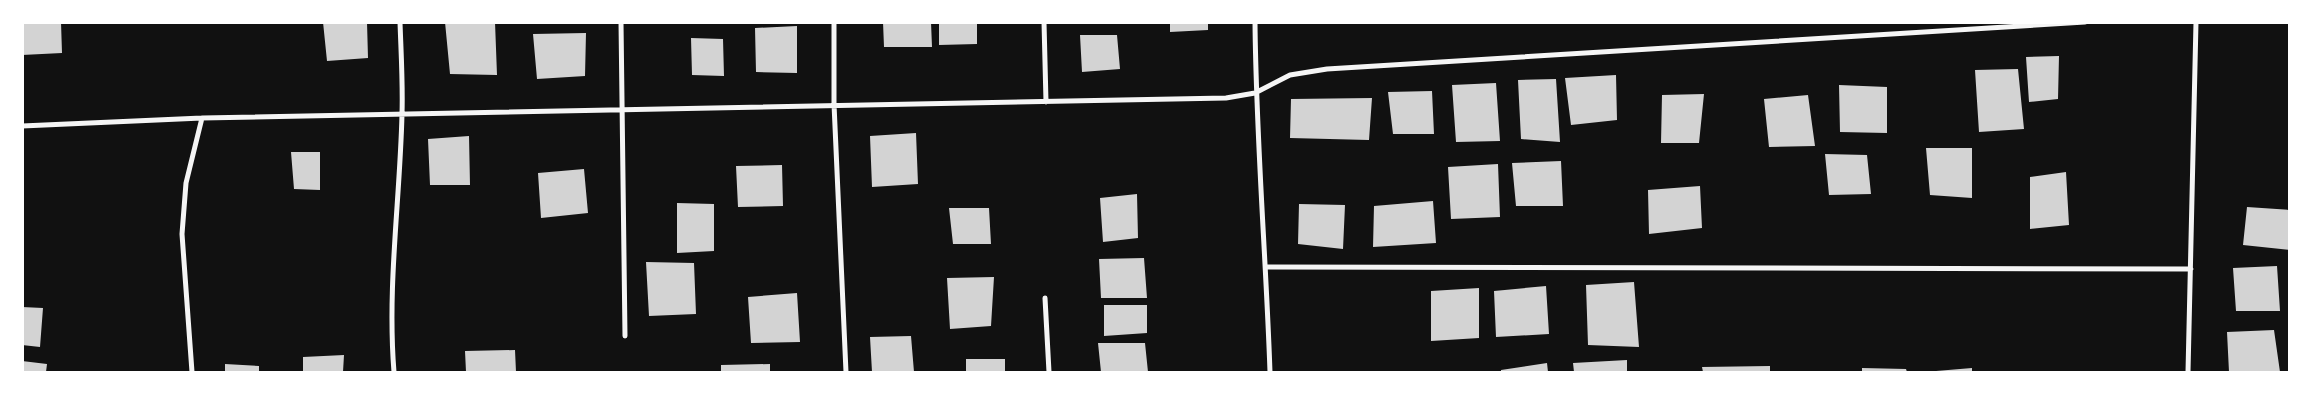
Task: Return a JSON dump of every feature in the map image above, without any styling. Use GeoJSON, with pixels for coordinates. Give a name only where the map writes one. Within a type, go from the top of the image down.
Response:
{"type":"FeatureCollection","features":[{"type":"Feature","properties":{"kind":"street"},"geometry":{"type":"LineString","coordinates":[[394,372],[392,344],[395,221],[402,114],[400,22]]}},
{"type":"Feature","properties":{"kind":"street"},"geometry":{"type":"LineString","coordinates":[[621,22],[624,110],[625,336]]}},
{"type":"Feature","properties":{"kind":"street"},"geometry":{"type":"LineString","coordinates":[[834,22],[834,104],[846,372]]}},
{"type":"Feature","properties":{"kind":"street"},"geometry":{"type":"LineString","coordinates":[[1044,22],[1046,102]]}},
{"type":"Feature","properties":{"kind":"street"},"geometry":{"type":"LineString","coordinates":[[1254,22],[1255,92],[1267,267],[1270,372]]}},
{"type":"Feature","properties":{"kind":"street"},"geometry":{"type":"LineString","coordinates":[[22,126],[202,118],[834,104],[1226,98],[1255,92],[1290,76],[1327,69],[2085,22]]}},
{"type":"Feature","properties":{"kind":"street"},"geometry":{"type":"LineString","coordinates":[[2188,372],[2196,22]]}},
{"type":"Feature","properties":{"kind":"street"},"geometry":{"type":"LineString","coordinates":[[192,372],[182,234],[186,183],[202,118]]}},
{"type":"Feature","properties":{"kind":"street"},"geometry":{"type":"LineString","coordinates":[[1267,267],[2191,269]]}},
{"type":"Feature","properties":{"kind":"street"},"geometry":{"type":"LineString","coordinates":[[1046,298],[1049,372]]}},
{"type":"Feature","properties":{"kind":"building"},"geometry":{"type":"Polygon","coordinates":[[[22,22],[61,22],[62,53],[22,55],[22,22]]]}},
{"type":"Feature","properties":{"kind":"building"},"geometry":{"type":"Polygon","coordinates":[[[323,22],[367,22],[368,58],[327,61],[323,22]]]}},
{"type":"Feature","properties":{"kind":"building"},"geometry":{"type":"Polygon","coordinates":[[[445,22],[495,22],[497,75],[450,74],[445,22]]]}},
{"type":"Feature","properties":{"kind":"building"},"geometry":{"type":"Polygon","coordinates":[[[883,22],[931,22],[932,47],[884,47],[883,22]]]}},
{"type":"Feature","properties":{"kind":"building"},"geometry":{"type":"Polygon","coordinates":[[[939,22],[977,22],[977,44],[939,45],[939,22]]]}},
{"type":"Feature","properties":{"kind":"building"},"geometry":{"type":"Polygon","coordinates":[[[1170,22],[1208,22],[1208,30],[1170,32],[1170,22]]]}},
{"type":"Feature","properties":{"kind":"building"},"geometry":{"type":"Polygon","coordinates":[[[797,26],[797,73],[756,72],[755,28],[797,26]]]}},
{"type":"Feature","properties":{"kind":"building"},"geometry":{"type":"Polygon","coordinates":[[[586,33],[585,76],[537,79],[533,34],[586,33]]]}},
{"type":"Feature","properties":{"kind":"building"},"geometry":{"type":"Polygon","coordinates":[[[1080,35],[1117,35],[1120,69],[1082,72],[1080,35]]]}},
{"type":"Feature","properties":{"kind":"building"},"geometry":{"type":"Polygon","coordinates":[[[691,38],[723,39],[724,76],[692,75],[691,38]]]}},
{"type":"Feature","properties":{"kind":"building"},"geometry":{"type":"Polygon","coordinates":[[[2059,56],[2058,99],[2029,102],[2026,57],[2059,56]]]}},
{"type":"Feature","properties":{"kind":"building"},"geometry":{"type":"Polygon","coordinates":[[[2018,69],[2024,129],[1979,132],[1975,70],[2018,69]]]}},
{"type":"Feature","properties":{"kind":"building"},"geometry":{"type":"Polygon","coordinates":[[[1616,75],[1617,120],[1571,125],[1565,78],[1616,75]]]}},
{"type":"Feature","properties":{"kind":"building"},"geometry":{"type":"Polygon","coordinates":[[[1556,79],[1560,142],[1521,139],[1518,80],[1556,79]]]}},
{"type":"Feature","properties":{"kind":"building"},"geometry":{"type":"Polygon","coordinates":[[[1496,83],[1500,141],[1456,142],[1452,85],[1496,83]]]}},
{"type":"Feature","properties":{"kind":"building"},"geometry":{"type":"Polygon","coordinates":[[[1839,85],[1887,87],[1887,133],[1840,132],[1839,85]]]}},
{"type":"Feature","properties":{"kind":"building"},"geometry":{"type":"Polygon","coordinates":[[[1432,91],[1434,134],[1393,134],[1388,92],[1432,91]]]}},
{"type":"Feature","properties":{"kind":"building"},"geometry":{"type":"Polygon","coordinates":[[[1704,94],[1699,143],[1661,143],[1662,95],[1704,94]]]}},
{"type":"Feature","properties":{"kind":"building"},"geometry":{"type":"Polygon","coordinates":[[[1808,95],[1815,146],[1769,147],[1764,99],[1808,95]]]}},
{"type":"Feature","properties":{"kind":"building"},"geometry":{"type":"Polygon","coordinates":[[[1372,98],[1369,140],[1290,138],[1291,99],[1372,98]]]}},
{"type":"Feature","properties":{"kind":"building"},"geometry":{"type":"Polygon","coordinates":[[[916,133],[918,184],[872,187],[870,136],[916,133]]]}},
{"type":"Feature","properties":{"kind":"building"},"geometry":{"type":"Polygon","coordinates":[[[469,136],[470,185],[430,185],[428,139],[469,136]]]}},
{"type":"Feature","properties":{"kind":"building"},"geometry":{"type":"Polygon","coordinates":[[[1926,148],[1972,148],[1972,198],[1930,195],[1926,148]]]}},
{"type":"Feature","properties":{"kind":"building"},"geometry":{"type":"Polygon","coordinates":[[[291,152],[320,152],[320,190],[294,189],[291,152]]]}},
{"type":"Feature","properties":{"kind":"building"},"geometry":{"type":"Polygon","coordinates":[[[1825,154],[1867,155],[1871,194],[1829,195],[1825,154]]]}},
{"type":"Feature","properties":{"kind":"building"},"geometry":{"type":"Polygon","coordinates":[[[1561,161],[1563,206],[1516,206],[1512,163],[1561,161]]]}},
{"type":"Feature","properties":{"kind":"building"},"geometry":{"type":"Polygon","coordinates":[[[1498,164],[1500,217],[1451,219],[1448,167],[1498,164]]]}},
{"type":"Feature","properties":{"kind":"building"},"geometry":{"type":"Polygon","coordinates":[[[782,165],[783,206],[738,207],[736,166],[782,165]]]}},
{"type":"Feature","properties":{"kind":"building"},"geometry":{"type":"Polygon","coordinates":[[[584,169],[588,213],[541,218],[538,173],[584,169]]]}},
{"type":"Feature","properties":{"kind":"building"},"geometry":{"type":"Polygon","coordinates":[[[2066,172],[2069,225],[2030,229],[2030,177],[2066,172]]]}},
{"type":"Feature","properties":{"kind":"building"},"geometry":{"type":"Polygon","coordinates":[[[1700,186],[1702,228],[1649,234],[1648,190],[1700,186]]]}},
{"type":"Feature","properties":{"kind":"building"},"geometry":{"type":"Polygon","coordinates":[[[1137,194],[1138,238],[1103,242],[1100,198],[1137,194]]]}},
{"type":"Feature","properties":{"kind":"building"},"geometry":{"type":"Polygon","coordinates":[[[1433,201],[1436,243],[1373,247],[1374,206],[1433,201]]]}},
{"type":"Feature","properties":{"kind":"building"},"geometry":{"type":"Polygon","coordinates":[[[677,203],[714,204],[714,251],[677,253],[677,203]]]}},
{"type":"Feature","properties":{"kind":"building"},"geometry":{"type":"Polygon","coordinates":[[[1299,204],[1345,205],[1343,249],[1298,244],[1299,204]]]}},
{"type":"Feature","properties":{"kind":"building"},"geometry":{"type":"Polygon","coordinates":[[[2247,207],[2290,210],[2290,250],[2243,245],[2247,207]]]}},
{"type":"Feature","properties":{"kind":"building"},"geometry":{"type":"Polygon","coordinates":[[[949,208],[989,208],[991,244],[953,244],[949,208]]]}},
{"type":"Feature","properties":{"kind":"building"},"geometry":{"type":"Polygon","coordinates":[[[1144,258],[1147,298],[1101,298],[1099,259],[1144,258]]]}},
{"type":"Feature","properties":{"kind":"building"},"geometry":{"type":"Polygon","coordinates":[[[646,262],[694,263],[696,314],[649,316],[646,262]]]}},
{"type":"Feature","properties":{"kind":"building"},"geometry":{"type":"Polygon","coordinates":[[[2277,266],[2280,311],[2236,311],[2233,268],[2277,266]]]}},
{"type":"Feature","properties":{"kind":"building"},"geometry":{"type":"Polygon","coordinates":[[[994,277],[991,326],[950,329],[947,278],[994,277]]]}},
{"type":"Feature","properties":{"kind":"building"},"geometry":{"type":"Polygon","coordinates":[[[1634,282],[1639,347],[1588,345],[1586,285],[1634,282]]]}},
{"type":"Feature","properties":{"kind":"building"},"geometry":{"type":"Polygon","coordinates":[[[1546,286],[1549,334],[1496,337],[1494,291],[1546,286]]]}},
{"type":"Feature","properties":{"kind":"building"},"geometry":{"type":"Polygon","coordinates":[[[1479,288],[1479,338],[1431,341],[1431,291],[1479,288]]]}},
{"type":"Feature","properties":{"kind":"building"},"geometry":{"type":"Polygon","coordinates":[[[797,293],[800,342],[751,343],[748,297],[797,293]]]}},
{"type":"Feature","properties":{"kind":"building"},"geometry":{"type":"Polygon","coordinates":[[[1104,305],[1147,305],[1147,333],[1104,336],[1104,305]]]}},
{"type":"Feature","properties":{"kind":"building"},"geometry":{"type":"Polygon","coordinates":[[[22,307],[43,308],[40,347],[22,345],[22,307]]]}},
{"type":"Feature","properties":{"kind":"building"},"geometry":{"type":"Polygon","coordinates":[[[2274,330],[2280,372],[2229,372],[2227,332],[2274,330]]]}},
{"type":"Feature","properties":{"kind":"building"},"geometry":{"type":"Polygon","coordinates":[[[911,336],[914,372],[872,372],[870,337],[911,336]]]}},
{"type":"Feature","properties":{"kind":"building"},"geometry":{"type":"Polygon","coordinates":[[[1098,343],[1145,343],[1148,372],[1101,372],[1098,343]]]}},
{"type":"Feature","properties":{"kind":"building"},"geometry":{"type":"Polygon","coordinates":[[[515,350],[516,372],[466,372],[465,351],[515,350]]]}},
{"type":"Feature","properties":{"kind":"building"},"geometry":{"type":"Polygon","coordinates":[[[344,355],[343,372],[303,372],[303,357],[344,355]]]}},
{"type":"Feature","properties":{"kind":"building"},"geometry":{"type":"Polygon","coordinates":[[[966,359],[1005,359],[1005,372],[966,372],[966,359]]]}},
{"type":"Feature","properties":{"kind":"building"},"geometry":{"type":"Polygon","coordinates":[[[1627,360],[1627,372],[1574,372],[1573,363],[1627,360]]]}},
{"type":"Feature","properties":{"kind":"building"},"geometry":{"type":"Polygon","coordinates":[[[22,361],[47,364],[46,372],[22,372],[22,361]]]}},
{"type":"Feature","properties":{"kind":"building"},"geometry":{"type":"Polygon","coordinates":[[[1547,363],[1548,372],[1501,372],[1501,370],[1547,363]]]}},
{"type":"Feature","properties":{"kind":"building"},"geometry":{"type":"Polygon","coordinates":[[[225,364],[259,366],[259,372],[225,372],[225,364]]]}},
{"type":"Feature","properties":{"kind":"building"},"geometry":{"type":"Polygon","coordinates":[[[770,364],[770,372],[721,372],[721,365],[770,364]]]}},
{"type":"Feature","properties":{"kind":"building"},"geometry":{"type":"Polygon","coordinates":[[[1770,366],[1770,372],[1703,372],[1702,367],[1770,366]]]}},
{"type":"Feature","properties":{"kind":"building"},"geometry":{"type":"Polygon","coordinates":[[[1862,368],[1906,369],[1907,372],[1862,372],[1862,368]]]}},
{"type":"Feature","properties":{"kind":"building"},"geometry":{"type":"Polygon","coordinates":[[[1972,368],[1972,372],[1936,372],[1936,371],[1972,368]]]}}]}
